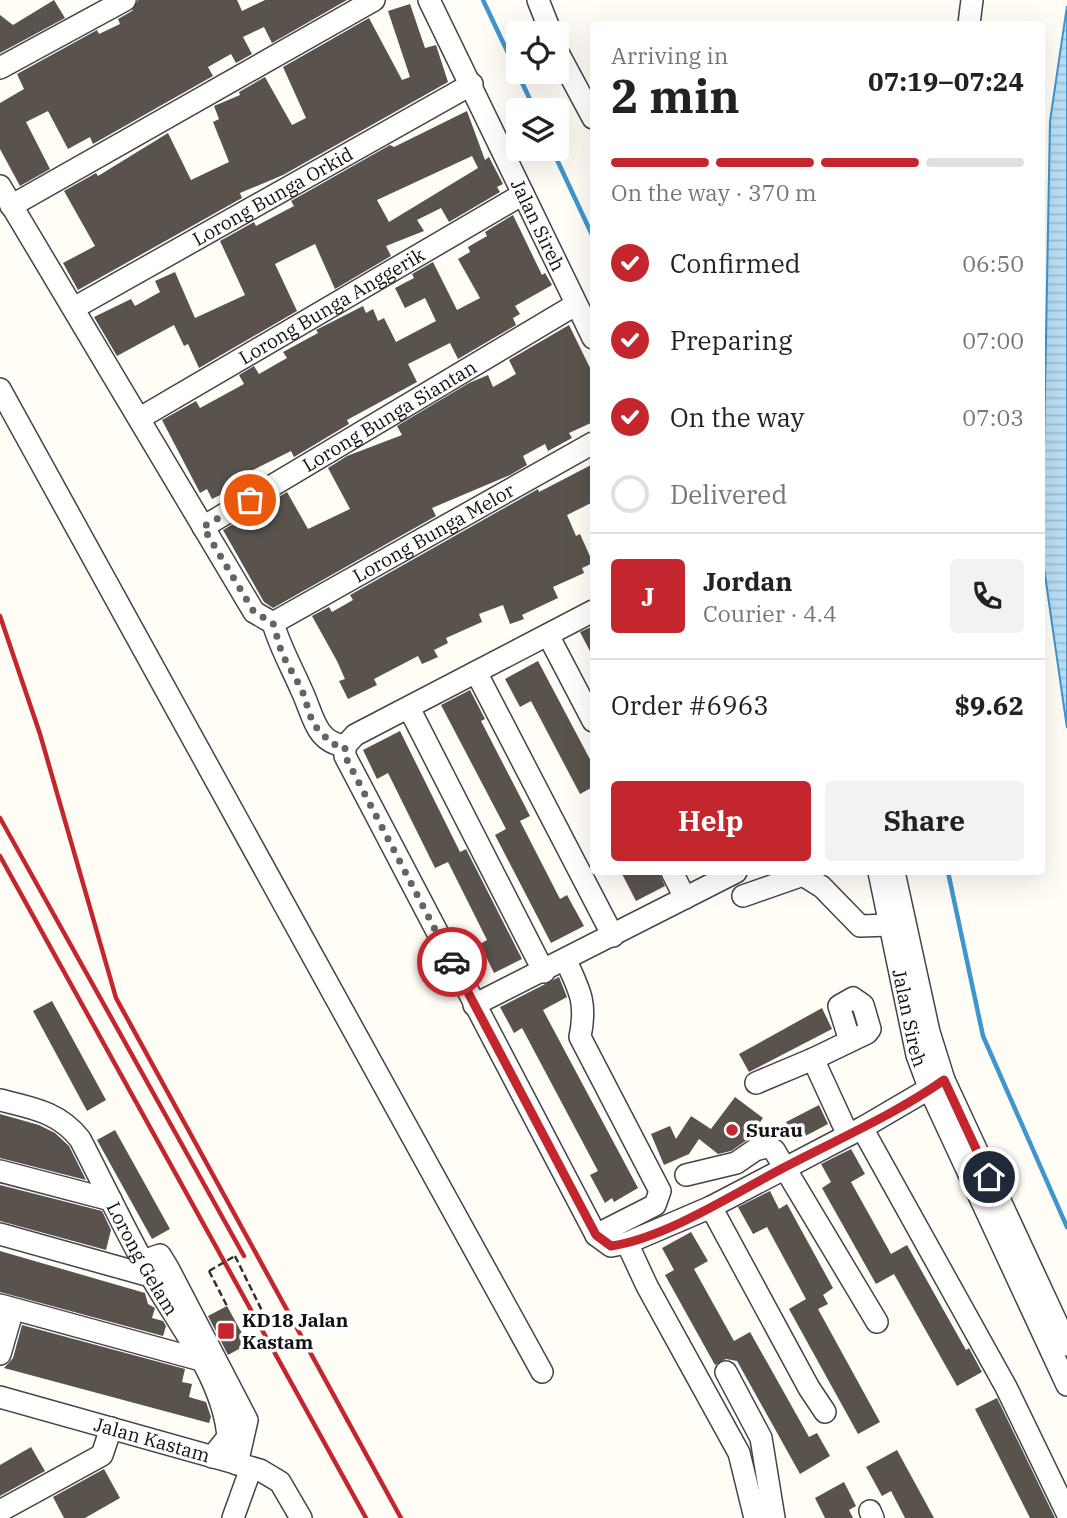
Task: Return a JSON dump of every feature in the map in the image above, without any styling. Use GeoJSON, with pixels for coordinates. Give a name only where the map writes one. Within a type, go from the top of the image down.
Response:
{"type":"FeatureCollection","features":[{"type":"Feature","properties":{"kind":"street"},"geometry":{"type":"LineString","coordinates":[[0,68],[125,0]]}},
{"type":"Feature","properties":{"kind":"street"},"geometry":{"type":"LineString","coordinates":[[11,206],[374,0]]}},
{"type":"Feature","properties":{"kind":"street","name":"Jalan Sireh"},"geometry":{"type":"LineString","coordinates":[[429,0],[590,332]]}},
{"type":"Feature","properties":{"kind":"street"},"geometry":{"type":"LineString","coordinates":[[538,0],[546,21]]}},
{"type":"Feature","properties":{"kind":"street"},"geometry":{"type":"LineString","coordinates":[[969,21],[972,0]]}},
{"type":"Feature","properties":{"kind":"street"},"geometry":{"type":"LineString","coordinates":[[569,73],[590,112]]}},
{"type":"Feature","properties":{"kind":"street","name":"Lorong Bunga Orkid"},"geometry":{"type":"LineString","coordinates":[[74,309],[472,84]]}},
{"type":"Feature","properties":{"kind":"street"},"geometry":{"type":"LineString","coordinates":[[0,186],[254,612],[273,623],[282,654],[302,690],[313,724],[332,744],[345,746]]}},
{"type":"Feature","properties":{"kind":"street","name":"Lorong Bunga Anggerik"},"geometry":{"type":"LineString","coordinates":[[140,418],[523,194]]}},
{"type":"Feature","properties":{"kind":"street","name":"Lorong Bunga Siantan"},"geometry":{"type":"LineString","coordinates":[[203,527],[575,305]]}},
{"type":"Feature","properties":{"kind":"street"},"geometry":{"type":"LineString","coordinates":[[0,389],[542,1372]]}},
{"type":"Feature","properties":{"kind":"street","name":"Lorong Bunga Melor"},"geometry":{"type":"LineString","coordinates":[[273,623],[590,445]]}},
{"type":"Feature","properties":{"kind":"street"},"geometry":{"type":"LineString","coordinates":[[590,613],[355,735],[345,746],[345,756],[596,1235],[611,1246],[627,1243],[711,1207],[855,1132],[937,1085]]}},
{"type":"Feature","properties":{"kind":"street"},"geometry":{"type":"LineString","coordinates":[[548,635],[590,715]]}},
{"type":"Feature","properties":{"kind":"street"},"geometry":{"type":"LineString","coordinates":[[476,672],[613,936]]}},
{"type":"Feature","properties":{"kind":"street"},"geometry":{"type":"LineString","coordinates":[[409,708],[544,972]]}},
{"type":"Feature","properties":{"kind":"street"},"geometry":{"type":"LineString","coordinates":[[674,875],[685,898]]}},
{"type":"Feature","properties":{"kind":"street"},"geometry":{"type":"LineString","coordinates":[[474,1005],[566,961],[730,875]]}},
{"type":"Feature","properties":{"kind":"street"},"geometry":{"type":"LineString","coordinates":[[743,896],[803,875],[822,887],[860,926],[890,925]]}},
{"type":"Feature","properties":{"kind":"street","name":"Jalan Sireh"},"geometry":{"type":"LineString","coordinates":[[880,875],[917,1055],[937,1085],[1067,1345]]}},
{"type":"Feature","properties":{"kind":"street","name":"Jalan Sireh"},"geometry":{"type":"LineString","coordinates":[[895,875],[929,1032],[937,1085],[1067,1385]]}},
{"type":"Feature","properties":{"kind":"street"},"geometry":{"type":"LineString","coordinates":[[566,961],[583,997],[585,1013],[580,1037],[660,1191],[655,1205],[596,1235]]}},
{"type":"Feature","properties":{"kind":"street"},"geometry":{"type":"LineString","coordinates":[[756,1083],[850,1041]]}},
{"type":"Feature","properties":{"kind":"street"},"geometry":{"type":"LineString","coordinates":[[813,1059],[1006,1387],[1067,1513]]}},
{"type":"Feature","properties":{"kind":"street","name":"Lorong Gelam"},"geometry":{"type":"LineString","coordinates":[[0,1100],[54,1114],[68,1124],[80,1139],[147,1268],[201,1360],[226,1412],[228,1437],[212,1457]]}},
{"type":"Feature","properties":{"kind":"street"},"geometry":{"type":"LineString","coordinates":[[686,1175],[736,1163],[766,1147],[774,1150],[877,1322]]}},
{"type":"Feature","properties":{"kind":"street"},"geometry":{"type":"LineString","coordinates":[[0,1171],[111,1200]]}},
{"type":"Feature","properties":{"kind":"street"},"geometry":{"type":"LineString","coordinates":[[711,1207],[825,1412]]}},
{"type":"Feature","properties":{"kind":"street"},"geometry":{"type":"LineString","coordinates":[[0,1236],[147,1268],[160,1255],[247,1420],[244,1466],[233,1518]]}},
{"type":"Feature","properties":{"kind":"street"},"geometry":{"type":"LineString","coordinates":[[627,1243],[647,1286],[739,1453],[755,1518]]}},
{"type":"Feature","properties":{"kind":"street"},"geometry":{"type":"LineString","coordinates":[[0,1354],[6,1307],[201,1360]]}},
{"type":"Feature","properties":{"kind":"street"},"geometry":{"type":"LineString","coordinates":[[726,1372],[761,1438],[774,1518]]}},
{"type":"Feature","properties":{"kind":"street","name":"Jalan Kastam"},"geometry":{"type":"LineString","coordinates":[[0,1397],[268,1473],[280,1482],[301,1518]]}},
{"type":"Feature","properties":{"kind":"street"},"geometry":{"type":"LineString","coordinates":[[0,1511],[102,1455],[111,1429]]}},
{"type":"Feature","properties":{"kind":"path"},"geometry":{"type":"LineString","coordinates":[[227,1306],[208,1271],[235,1256],[270,1327]]}},
{"type":"Feature","properties":{"kind":"water"},"geometry":{"type":"Polygon","coordinates":[[[1067,6],[1067,728],[1045,575],[1050,121],[1067,6]]]}},
{"type":"Feature","properties":{"kind":"building"},"geometry":{"type":"Polygon","coordinates":[[[54,0],[65,18],[0,53],[0,15],[13,25],[54,0]]]}},
{"type":"Feature","properties":{"kind":"building"},"geometry":{"type":"Polygon","coordinates":[[[138,0],[237,0],[242,11],[265,0],[347,0],[272,43],[264,27],[243,37],[252,54],[236,63],[231,54],[208,67],[213,76],[93,144],[90,137],[68,149],[48,111],[26,122],[50,169],[20,186],[0,149],[0,103],[24,89],[17,74],[97,30],[99,34],[120,24],[118,19],[132,11],[138,0]]]}},
{"type":"Feature","properties":{"kind":"building"},"geometry":{"type":"Polygon","coordinates":[[[410,4],[425,48],[436,45],[448,82],[283,175],[240,193],[242,198],[78,290],[63,263],[95,246],[64,191],[96,173],[98,176],[168,133],[191,180],[229,162],[213,122],[219,119],[214,106],[240,95],[239,92],[265,77],[292,125],[306,118],[283,67],[369,18],[402,80],[410,77],[388,11],[410,4]]]}},
{"type":"Feature","properties":{"kind":"building"},"geometry":{"type":"Polygon","coordinates":[[[467,111],[485,160],[489,157],[503,184],[497,187],[500,192],[449,222],[441,208],[417,220],[424,231],[386,246],[391,256],[335,289],[315,244],[275,264],[297,311],[199,368],[188,344],[184,346],[174,325],[117,356],[94,317],[131,299],[135,306],[160,292],[155,281],[175,272],[195,318],[245,295],[220,241],[254,222],[256,226],[294,206],[291,201],[390,145],[394,147],[467,111]],[[472,156],[377,200],[389,222],[478,168],[472,156]]]}},
{"type":"Feature","properties":{"kind":"building"},"geometry":{"type":"Polygon","coordinates":[[[513,215],[542,275],[545,273],[552,285],[515,306],[520,314],[513,318],[516,325],[458,359],[450,343],[408,364],[417,382],[347,420],[349,424],[294,457],[291,451],[233,480],[236,487],[212,499],[207,489],[200,493],[162,420],[196,401],[200,408],[244,384],[239,375],[254,366],[259,374],[287,358],[283,352],[318,333],[316,330],[363,306],[366,313],[373,309],[378,321],[384,318],[396,342],[436,321],[425,298],[405,308],[395,288],[414,278],[412,274],[433,262],[457,310],[480,298],[458,259],[470,252],[468,247],[487,236],[485,232],[513,215]]]}},
{"type":"Feature","properties":{"kind":"building"},"geometry":{"type":"Polygon","coordinates":[[[569,325],[590,368],[590,423],[569,433],[572,438],[548,451],[545,444],[523,456],[527,465],[510,475],[432,508],[436,516],[273,608],[264,602],[223,530],[287,492],[308,529],[350,509],[328,468],[347,456],[402,435],[397,426],[469,383],[488,375],[493,387],[516,374],[509,360],[569,325]]]}},
{"type":"Feature","properties":{"kind":"building"},"geometry":{"type":"Polygon","coordinates":[[[590,466],[590,504],[567,515],[576,536],[580,534],[590,556],[590,564],[582,568],[584,573],[553,587],[558,598],[522,615],[524,619],[510,624],[503,605],[479,614],[482,622],[446,638],[448,643],[434,650],[438,657],[422,664],[418,656],[374,679],[377,685],[348,699],[339,681],[345,679],[312,616],[329,607],[332,612],[353,600],[350,595],[538,489],[539,492],[590,466]]]}},
{"type":"Feature","properties":{"kind":"building"},"geometry":{"type":"Polygon","coordinates":[[[590,627],[590,651],[580,632],[590,627]]]}},
{"type":"Feature","properties":{"kind":"building"},"geometry":{"type":"Polygon","coordinates":[[[538,661],[590,759],[590,789],[580,794],[531,701],[520,707],[505,679],[538,661]]]}},
{"type":"Feature","properties":{"kind":"building"},"geometry":{"type":"Polygon","coordinates":[[[470,690],[485,719],[481,721],[530,816],[520,821],[560,899],[567,895],[584,926],[551,943],[495,835],[506,829],[441,705],[470,690]]]}},
{"type":"Feature","properties":{"kind":"building"},"geometry":{"type":"Polygon","coordinates":[[[400,731],[460,852],[466,849],[522,959],[494,973],[480,944],[487,940],[448,862],[435,868],[388,773],[377,779],[363,750],[400,731]]]}},
{"type":"Feature","properties":{"kind":"building"},"geometry":{"type":"Polygon","coordinates":[[[623,875],[660,875],[665,886],[636,901],[623,875]]]}},
{"type":"Feature","properties":{"kind":"building"},"geometry":{"type":"Polygon","coordinates":[[[559,977],[567,997],[543,1010],[638,1188],[614,1202],[612,1198],[605,1203],[590,1175],[598,1171],[522,1028],[514,1033],[500,1007],[559,977]]]}},
{"type":"Feature","properties":{"kind":"building"},"geometry":{"type":"Polygon","coordinates":[[[52,1001],[106,1100],[87,1111],[33,1011],[52,1001]]]}},
{"type":"Feature","properties":{"kind":"building"},"geometry":{"type":"Polygon","coordinates":[[[822,1008],[832,1029],[749,1072],[739,1054],[822,1008]]]}},
{"type":"Feature","properties":{"kind":"building"},"geometry":{"type":"Polygon","coordinates":[[[735,1097],[763,1118],[747,1140],[731,1151],[718,1154],[699,1139],[689,1154],[664,1165],[651,1134],[670,1126],[676,1139],[691,1116],[711,1129],[735,1097]]]}},
{"type":"Feature","properties":{"kind":"building"},"geometry":{"type":"Polygon","coordinates":[[[819,1105],[828,1124],[796,1141],[786,1122],[819,1105]]]}},
{"type":"Feature","properties":{"kind":"building"},"geometry":{"type":"Polygon","coordinates":[[[0,1114],[39,1125],[55,1133],[69,1146],[86,1180],[0,1158],[0,1114]]]}},
{"type":"Feature","properties":{"kind":"building"},"geometry":{"type":"Polygon","coordinates":[[[115,1130],[170,1229],[152,1239],[97,1140],[115,1130]]]}},
{"type":"Feature","properties":{"kind":"building"},"geometry":{"type":"Polygon","coordinates":[[[851,1149],[865,1174],[851,1182],[891,1254],[907,1245],[966,1350],[969,1348],[982,1372],[957,1386],[894,1274],[876,1284],[822,1188],[831,1182],[821,1164],[851,1149]]]}},
{"type":"Feature","properties":{"kind":"building"},"geometry":{"type":"Polygon","coordinates":[[[0,1185],[102,1211],[111,1230],[106,1250],[0,1221],[0,1185]]]}},
{"type":"Feature","properties":{"kind":"building"},"geometry":{"type":"Polygon","coordinates":[[[770,1191],[779,1209],[787,1204],[833,1288],[823,1295],[828,1304],[818,1309],[880,1422],[858,1434],[789,1309],[806,1299],[767,1227],[753,1234],[738,1207],[770,1191]]]}},
{"type":"Feature","properties":{"kind":"building"},"geometry":{"type":"Polygon","coordinates":[[[691,1232],[708,1261],[694,1269],[734,1341],[750,1332],[809,1437],[817,1433],[830,1456],[800,1474],[737,1361],[726,1359],[715,1365],[665,1275],[674,1270],[662,1248],[691,1232]]]}},
{"type":"Feature","properties":{"kind":"building"},"geometry":{"type":"Polygon","coordinates":[[[0,1251],[145,1293],[148,1304],[155,1308],[152,1318],[163,1321],[166,1326],[163,1336],[0,1292],[0,1251]]]}},
{"type":"Feature","properties":{"kind":"building","name":"KD18 Jalan Kastam"},"geometry":{"type":"Polygon","coordinates":[[[227,1306],[248,1344],[228,1355],[208,1316],[227,1306]]]}},
{"type":"Feature","properties":{"kind":"building"},"geometry":{"type":"Polygon","coordinates":[[[22,1325],[185,1369],[182,1382],[192,1384],[189,1397],[206,1402],[211,1417],[209,1423],[4,1368],[13,1358],[22,1325]]]}},
{"type":"Feature","properties":{"kind":"building"},"geometry":{"type":"Polygon","coordinates":[[[997,1398],[1055,1518],[1030,1518],[975,1409],[997,1398]]]}},
{"type":"Feature","properties":{"kind":"building"},"geometry":{"type":"Polygon","coordinates":[[[31,1447],[45,1471],[0,1496],[0,1465],[31,1447]]]}},
{"type":"Feature","properties":{"kind":"building"},"geometry":{"type":"Polygon","coordinates":[[[897,1450],[934,1518],[905,1518],[891,1491],[882,1496],[866,1467],[897,1450]]]}},
{"type":"Feature","properties":{"kind":"building"},"geometry":{"type":"Polygon","coordinates":[[[104,1469],[120,1498],[85,1518],[64,1518],[53,1497],[104,1469]]]}},
{"type":"Feature","properties":{"kind":"building"},"geometry":{"type":"Polygon","coordinates":[[[844,1482],[856,1506],[849,1510],[853,1518],[825,1518],[815,1498],[844,1482]]]}},
{"type":"Feature","properties":{"kind":"waterway"},"geometry":{"type":"LineString","coordinates":[[483,0],[529,98]]}},
{"type":"Feature","properties":{"kind":"waterway"},"geometry":{"type":"LineString","coordinates":[[558,161],[590,231]]}},
{"type":"Feature","properties":{"kind":"waterway"},"geometry":{"type":"LineString","coordinates":[[949,875],[983,1036],[1067,1227]]}},
{"type":"Feature","properties":{"kind":"railway"},"geometry":{"type":"LineString","coordinates":[[0,616],[40,734],[116,998],[401,1518]]}},
{"type":"Feature","properties":{"kind":"railway"},"geometry":{"type":"LineString","coordinates":[[0,818],[244,1256]]}},
{"type":"Feature","properties":{"kind":"railway"},"geometry":{"type":"LineString","coordinates":[[0,856],[366,1518]]}},
{"type":"Feature","properties":{"kind":"way so far"},"geometry":{"type":"LineString","coordinates":[[250,500],[203,527],[254,612],[273,623],[282,654],[302,690],[313,724],[332,744],[345,746],[345,756],[452,962]]}},
{"type":"Feature","properties":{"kind":"place","name":"Surau"},"geometry":{"type":"Point","coordinates":[732,1130]}},
{"type":"Feature","properties":{"kind":"place","name":"KD18 Jalan Kastam"},"geometry":{"type":"Point","coordinates":[226,1331]}},
{"type":"Feature","properties":{"kind":"route"},"geometry":{"type":"LineString","coordinates":[[452,962],[596,1235],[611,1246],[645,1237],[711,1207],[862,1128],[944,1080],[989,1177]]}}]}
